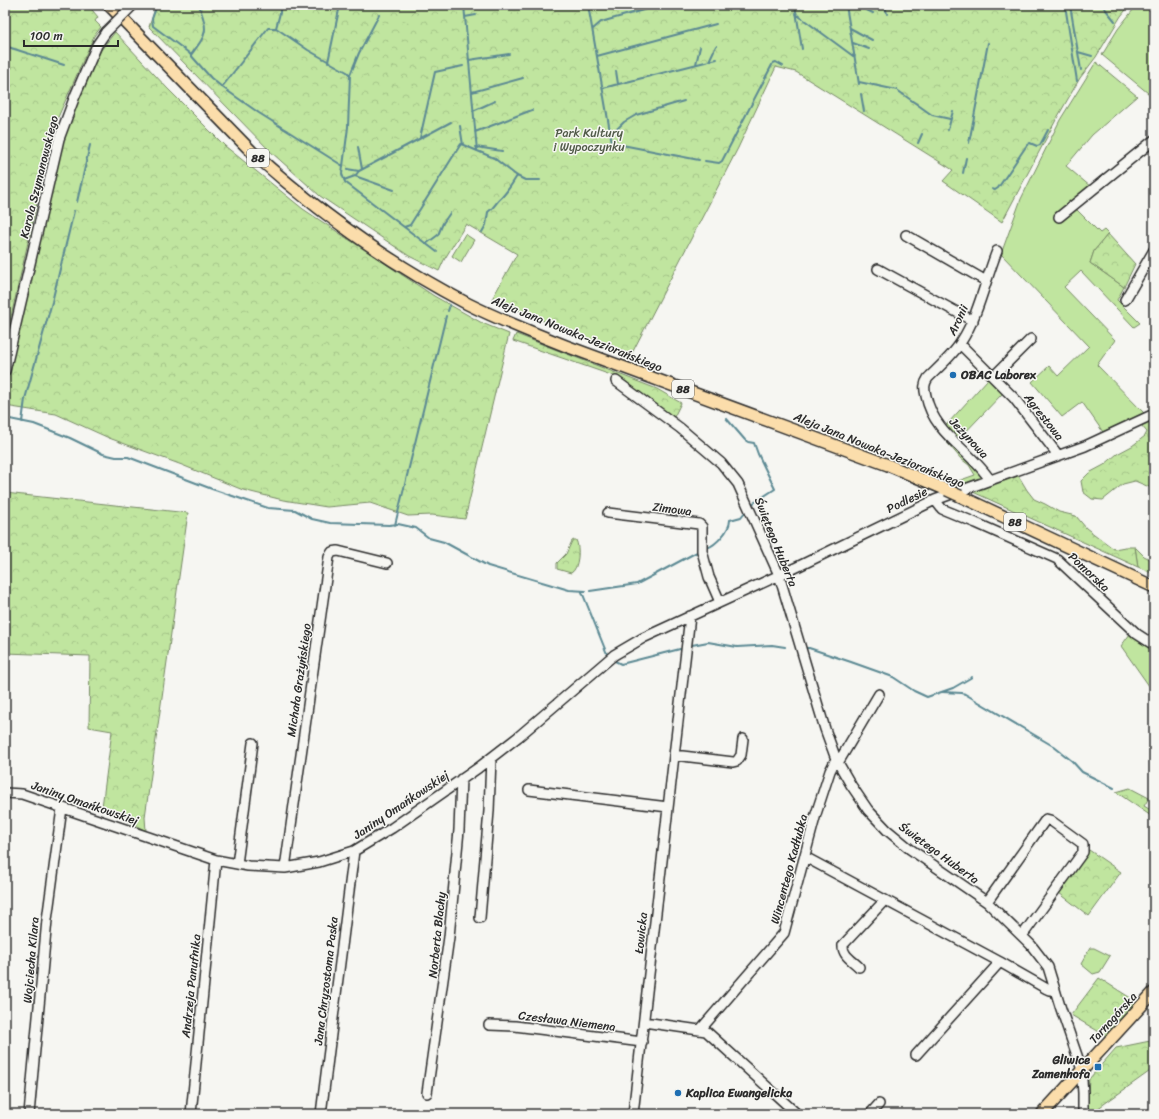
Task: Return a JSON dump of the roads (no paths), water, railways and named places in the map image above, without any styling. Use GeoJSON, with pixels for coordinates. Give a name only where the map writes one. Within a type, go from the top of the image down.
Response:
{"type":"FeatureCollection","features":[{"type":"Feature","properties":{"kind":"main road","name":"Aleja Jana Nowaka-Jeziorańskiego"},"geometry":{"type":"LineString","coordinates":[[109,5],[247,147],[278,175],[330,218],[372,248],[410,272],[469,304],[522,329],[888,466],[947,490],[1154,587]]}},
{"type":"Feature","properties":{"kind":"main road","name":"Tarnogórska"},"geometry":{"type":"LineString","coordinates":[[1042,1114],[1154,992]]}},
{"type":"Feature","properties":{"kind":"street","name":"Karola Szymanowskiego"},"geometry":{"type":"LineString","coordinates":[[5,371],[59,139],[75,96],[97,45],[106,32],[133,5]]}},
{"type":"Feature","properties":{"kind":"street"},"geometry":{"type":"LineString","coordinates":[[1058,217],[1154,140]]}},
{"type":"Feature","properties":{"kind":"street"},"geometry":{"type":"LineString","coordinates":[[906,235],[986,281]]}},
{"type":"Feature","properties":{"kind":"street"},"geometry":{"type":"LineString","coordinates":[[1125,300],[1154,250]]}},
{"type":"Feature","properties":{"kind":"street","name":"Aronii"},"geometry":{"type":"LineString","coordinates":[[924,388],[928,378],[960,344],[973,321],[997,251]]}},
{"type":"Feature","properties":{"kind":"street"},"geometry":{"type":"LineString","coordinates":[[878,269],[973,321]]}},
{"type":"Feature","properties":{"kind":"street"},"geometry":{"type":"LineString","coordinates":[[993,377],[1031,339]]}},
{"type":"Feature","properties":{"kind":"street","name":"Agrestowa"},"geometry":{"type":"LineString","coordinates":[[960,344],[1014,398],[1058,455]]}},
{"type":"Feature","properties":{"kind":"street","name":"Świętego Huberta"},"geometry":{"type":"LineString","coordinates":[[616,381],[680,428],[730,473],[738,484],[779,575],[825,729],[837,761],[868,810],[887,830],[932,865],[987,902],[1031,945],[1048,967],[1054,990],[1078,1058],[1083,1093],[1083,1114]]}},
{"type":"Feature","properties":{"kind":"street","name":"Jeżynowa"},"geometry":{"type":"LineString","coordinates":[[924,388],[927,403],[941,427],[990,480]]}},
{"type":"Feature","properties":{"kind":"street","name":"Podlesie"},"geometry":{"type":"LineString","coordinates":[[720,602],[935,500],[1105,437],[1154,414]]}},
{"type":"Feature","properties":{"kind":"street","name":"Pomorska"},"geometry":{"type":"LineString","coordinates":[[935,500],[942,509],[1057,559],[1137,634],[1154,645]]}},
{"type":"Feature","properties":{"kind":"street","name":"Zimowa"},"geometry":{"type":"LineString","coordinates":[[608,513],[699,524],[702,527],[702,551],[720,602]]}},
{"type":"Feature","properties":{"kind":"street","name":"Michała Grażyńskiego"},"geometry":{"type":"LineString","coordinates":[[285,868],[329,557],[332,552],[338,551],[387,563]]}},
{"type":"Feature","properties":{"kind":"street","name":"Janiny Omańkowskiej"},"geometry":{"type":"LineString","coordinates":[[5,793],[22,794],[216,860],[248,866],[285,868],[319,862],[354,851],[392,828],[461,780],[518,737],[614,655],[643,638],[720,602]]}},
{"type":"Feature","properties":{"kind":"street","name":"Łowicka"},"geometry":{"type":"LineString","coordinates":[[633,1114],[690,616]]}},
{"type":"Feature","properties":{"kind":"street"},"geometry":{"type":"LineString","coordinates":[[837,761],[879,694]]}},
{"type":"Feature","properties":{"kind":"street"},"geometry":{"type":"LineString","coordinates":[[674,755],[733,762],[738,761],[741,755],[743,739]]}},
{"type":"Feature","properties":{"kind":"street"},"geometry":{"type":"LineString","coordinates":[[237,864],[253,743]]}},
{"type":"Feature","properties":{"kind":"street"},"geometry":{"type":"LineString","coordinates":[[480,918],[489,811],[491,758]]}},
{"type":"Feature","properties":{"kind":"street","name":"Wincentego Kadłubka"},"geometry":{"type":"LineString","coordinates":[[700,1030],[784,933],[828,778],[837,761]]}},
{"type":"Feature","properties":{"kind":"street","name":"Norberta Blachy"},"geometry":{"type":"LineString","coordinates":[[427,1093],[449,938],[459,830],[461,780]]}},
{"type":"Feature","properties":{"kind":"street"},"geometry":{"type":"LineString","coordinates":[[529,790],[668,807]]}},
{"type":"Feature","properties":{"kind":"street","name":"Wojciecha Kilara"},"geometry":{"type":"LineString","coordinates":[[29,1114],[47,920],[62,808]]}},
{"type":"Feature","properties":{"kind":"street"},"geometry":{"type":"LineString","coordinates":[[987,902],[1046,819],[1050,820],[1084,844],[1083,852],[1022,936]]}},
{"type":"Feature","properties":{"kind":"street","name":"Jana Chryzostoma Paska"},"geometry":{"type":"LineString","coordinates":[[321,1114],[354,851]]}},
{"type":"Feature","properties":{"kind":"street"},"geometry":{"type":"LineString","coordinates":[[805,857],[1000,962],[1046,989],[1054,990]]}},
{"type":"Feature","properties":{"kind":"street","name":"Andrzeja Panufnika"},"geometry":{"type":"LineString","coordinates":[[191,1114],[216,860]]}},
{"type":"Feature","properties":{"kind":"street"},"geometry":{"type":"LineString","coordinates":[[859,967],[845,955],[843,945],[885,900]]}},
{"type":"Feature","properties":{"kind":"street"},"geometry":{"type":"LineString","coordinates":[[916,1055],[1000,962]]}},
{"type":"Feature","properties":{"kind":"street"},"geometry":{"type":"LineString","coordinates":[[644,1022],[706,1031],[797,1114]]}},
{"type":"Feature","properties":{"kind":"street","name":"Czesława Niemena"},"geometry":{"type":"LineString","coordinates":[[489,1025],[515,1026],[642,1042]]}},
{"type":"Feature","properties":{"kind":"street"},"geometry":{"type":"LineString","coordinates":[[870,1114],[879,1104]]}},
{"type":"Feature","properties":{"kind":"waterway"},"geometry":{"type":"LineString","coordinates":[[157,5],[152,19],[153,26],[189,53],[211,78],[259,113],[343,166]]}},
{"type":"Feature","properties":{"kind":"waterway"},"geometry":{"type":"LineString","coordinates":[[191,55],[201,41],[205,32],[204,21],[199,5]]}},
{"type":"Feature","properties":{"kind":"waterway"},"geometry":{"type":"LineString","coordinates":[[276,28],[280,13],[280,5]]}},
{"type":"Feature","properties":{"kind":"waterway"},"geometry":{"type":"LineString","coordinates":[[328,62],[340,5]]}},
{"type":"Feature","properties":{"kind":"waterway"},"geometry":{"type":"LineString","coordinates":[[464,5],[477,151]]}},
{"type":"Feature","properties":{"kind":"waterway"},"geometry":{"type":"LineString","coordinates":[[588,5],[612,143],[699,160]]}},
{"type":"Feature","properties":{"kind":"waterway"},"geometry":{"type":"LineString","coordinates":[[593,29],[601,22],[661,5]]}},
{"type":"Feature","properties":{"kind":"waterway"},"geometry":{"type":"LineString","coordinates":[[795,5],[802,49]]}},
{"type":"Feature","properties":{"kind":"waterway"},"geometry":{"type":"LineString","coordinates":[[846,5],[859,84]]}},
{"type":"Feature","properties":{"kind":"waterway"},"geometry":{"type":"LineString","coordinates":[[856,5],[873,13]]}},
{"type":"Feature","properties":{"kind":"waterway"},"geometry":{"type":"LineString","coordinates":[[885,5],[887,14]]}},
{"type":"Feature","properties":{"kind":"waterway"},"geometry":{"type":"LineString","coordinates":[[1065,5],[1077,81]]}},
{"type":"Feature","properties":{"kind":"waterway"},"geometry":{"type":"LineString","coordinates":[[1070,5],[1081,70]]}},
{"type":"Feature","properties":{"kind":"waterway"},"geometry":{"type":"LineString","coordinates":[[1102,5],[1115,21]]}},
{"type":"Feature","properties":{"kind":"waterway"},"geometry":{"type":"LineString","coordinates":[[796,14],[855,56]]}},
{"type":"Feature","properties":{"kind":"waterway"},"geometry":{"type":"LineString","coordinates":[[350,75],[359,53],[379,15]]}},
{"type":"Feature","properties":{"kind":"waterway"},"geometry":{"type":"LineString","coordinates":[[465,17],[476,15]]}},
{"type":"Feature","properties":{"kind":"waterway"},"geometry":{"type":"LineString","coordinates":[[597,56],[716,24]]}},
{"type":"Feature","properties":{"kind":"waterway"},"geometry":{"type":"LineString","coordinates":[[222,87],[268,28],[276,28],[308,50],[347,72],[350,75],[348,127],[342,174],[345,182],[404,227],[410,225],[461,144],[494,158],[517,176],[525,180],[540,180]]}},
{"type":"Feature","properties":{"kind":"waterway"},"geometry":{"type":"LineString","coordinates":[[850,28],[872,40]]}},
{"type":"Feature","properties":{"kind":"waterway"},"geometry":{"type":"LineString","coordinates":[[853,43],[869,49]]}},
{"type":"Feature","properties":{"kind":"waterway"},"geometry":{"type":"LineString","coordinates":[[969,143],[988,43]]}},
{"type":"Feature","properties":{"kind":"waterway"},"geometry":{"type":"LineString","coordinates":[[5,46],[64,65]]}},
{"type":"Feature","properties":{"kind":"waterway"},"geometry":{"type":"LineString","coordinates":[[709,61],[716,46]]}},
{"type":"Feature","properties":{"kind":"waterway"},"geometry":{"type":"LineString","coordinates":[[696,64],[700,47]]}},
{"type":"Feature","properties":{"kind":"waterway"},"geometry":{"type":"LineString","coordinates":[[1078,52],[1092,56]]}},
{"type":"Feature","properties":{"kind":"waterway"},"geometry":{"type":"LineString","coordinates":[[469,60],[509,54]]}},
{"type":"Feature","properties":{"kind":"waterway"},"geometry":{"type":"LineString","coordinates":[[603,88],[717,59]]}},
{"type":"Feature","properties":{"kind":"waterway"},"geometry":{"type":"LineString","coordinates":[[705,161],[719,163],[722,161],[773,63],[776,62],[783,66]]}},
{"type":"Feature","properties":{"kind":"waterway"},"geometry":{"type":"LineString","coordinates":[[420,138],[435,72],[463,66]]}},
{"type":"Feature","properties":{"kind":"waterway"},"geometry":{"type":"LineString","coordinates":[[616,71],[618,84]]}},
{"type":"Feature","properties":{"kind":"waterway"},"geometry":{"type":"LineString","coordinates":[[472,92],[523,78]]}},
{"type":"Feature","properties":{"kind":"waterway"},"geometry":{"type":"LineString","coordinates":[[859,82],[897,90],[932,115],[950,119]]}},
{"type":"Feature","properties":{"kind":"waterway"},"geometry":{"type":"LineString","coordinates":[[861,94],[864,111]]}},
{"type":"Feature","properties":{"kind":"waterway"},"geometry":{"type":"LineString","coordinates":[[473,111],[495,101]]}},
{"type":"Feature","properties":{"kind":"waterway"},"geometry":{"type":"LineString","coordinates":[[611,135],[624,122],[636,115],[684,101]]}},
{"type":"Feature","properties":{"kind":"waterway"},"geometry":{"type":"LineString","coordinates":[[475,132],[532,110]]}},
{"type":"Feature","properties":{"kind":"waterway"},"geometry":{"type":"LineString","coordinates":[[948,130],[953,111]]}},
{"type":"Feature","properties":{"kind":"waterway"},"geometry":{"type":"LineString","coordinates":[[344,180],[355,176],[359,171],[451,122]]}},
{"type":"Feature","properties":{"kind":"waterway"},"geometry":{"type":"LineString","coordinates":[[460,126],[463,145]]}},
{"type":"Feature","properties":{"kind":"waterway"},"geometry":{"type":"LineString","coordinates":[[992,189],[995,190],[998,188],[1027,145],[1030,143],[1037,146],[1040,145],[1048,130]]}},
{"type":"Feature","properties":{"kind":"waterway"},"geometry":{"type":"LineString","coordinates":[[918,143],[922,134]]}},
{"type":"Feature","properties":{"kind":"waterway"},"geometry":{"type":"LineString","coordinates":[[77,202],[90,145]]}},
{"type":"Feature","properties":{"kind":"waterway"},"geometry":{"type":"LineString","coordinates":[[358,147],[362,169]]}},
{"type":"Feature","properties":{"kind":"waterway"},"geometry":{"type":"LineString","coordinates":[[476,147],[502,151]]}},
{"type":"Feature","properties":{"kind":"waterway"},"geometry":{"type":"LineString","coordinates":[[963,173],[966,158]]}},
{"type":"Feature","properties":{"kind":"waterway"},"geometry":{"type":"LineString","coordinates":[[347,169],[359,171]]}},
{"type":"Feature","properties":{"kind":"waterway"},"geometry":{"type":"LineString","coordinates":[[355,176],[394,190]]}},
{"type":"Feature","properties":{"kind":"waterway"},"geometry":{"type":"LineString","coordinates":[[482,232],[486,225],[488,212],[507,191],[517,176]]}},
{"type":"Feature","properties":{"kind":"waterway"},"geometry":{"type":"LineString","coordinates":[[22,422],[25,399],[52,302],[74,211]]}},
{"type":"Feature","properties":{"kind":"waterway"},"geometry":{"type":"LineString","coordinates":[[426,244],[438,235],[443,223],[450,213]]}},
{"type":"Feature","properties":{"kind":"waterway"},"geometry":{"type":"LineString","coordinates":[[404,227],[437,252]]}},
{"type":"Feature","properties":{"kind":"waterway"},"geometry":{"type":"LineString","coordinates":[[448,311],[450,305]]}},
{"type":"Feature","properties":{"kind":"waterway"},"geometry":{"type":"LineString","coordinates":[[395,525],[446,316]]}},
{"type":"Feature","properties":{"kind":"waterway"},"geometry":{"type":"LineString","coordinates":[[5,418],[34,424],[70,438],[103,454],[116,457],[128,457],[212,489],[268,508],[295,510],[312,519],[330,523],[398,524],[416,528],[429,538],[444,542],[488,566],[569,590],[586,591]]}},
{"type":"Feature","properties":{"kind":"waterway"},"geometry":{"type":"LineString","coordinates":[[726,418],[745,440],[754,443],[775,489],[752,504]]}},
{"type":"Feature","properties":{"kind":"waterway"},"geometry":{"type":"LineString","coordinates":[[707,548],[722,537],[728,528],[730,520],[741,517],[745,512]]}},
{"type":"Feature","properties":{"kind":"waterway"},"geometry":{"type":"LineString","coordinates":[[590,591],[637,584],[699,551]]}},
{"type":"Feature","properties":{"kind":"waterway"},"geometry":{"type":"LineString","coordinates":[[582,592],[607,654]]}},
{"type":"Feature","properties":{"kind":"waterway"},"geometry":{"type":"LineString","coordinates":[[692,645],[708,642],[737,647],[772,645],[785,647]]}},
{"type":"Feature","properties":{"kind":"waterway"},"geometry":{"type":"LineString","coordinates":[[805,648],[809,648],[893,677],[914,691],[927,697],[953,688],[972,677]]}},
{"type":"Feature","properties":{"kind":"waterway"},"geometry":{"type":"LineString","coordinates":[[613,660],[621,664],[680,649]]}},
{"type":"Feature","properties":{"kind":"waterway"},"geometry":{"type":"LineString","coordinates":[[942,692],[965,694],[1053,746],[1072,761],[1082,772],[1114,788]]}},
{"type":"Feature","properties":{"kind":"place","name":"OBAC Laborex"},"geometry":{"type":"Point","coordinates":[953,375]}},
{"type":"Feature","properties":{"kind":"place","name":"Gliwice Zamenhofa"},"geometry":{"type":"Point","coordinates":[1098,1067]}},
{"type":"Feature","properties":{"kind":"place","name":"Kaplica Ewangelicka"},"geometry":{"type":"Point","coordinates":[678,1093]}},
{"type":"Feature","properties":{"kind":"park label","name":"Park Kultury i Wypoczynku"},"geometry":{"type":"Point","coordinates":[589,140]}}]}
